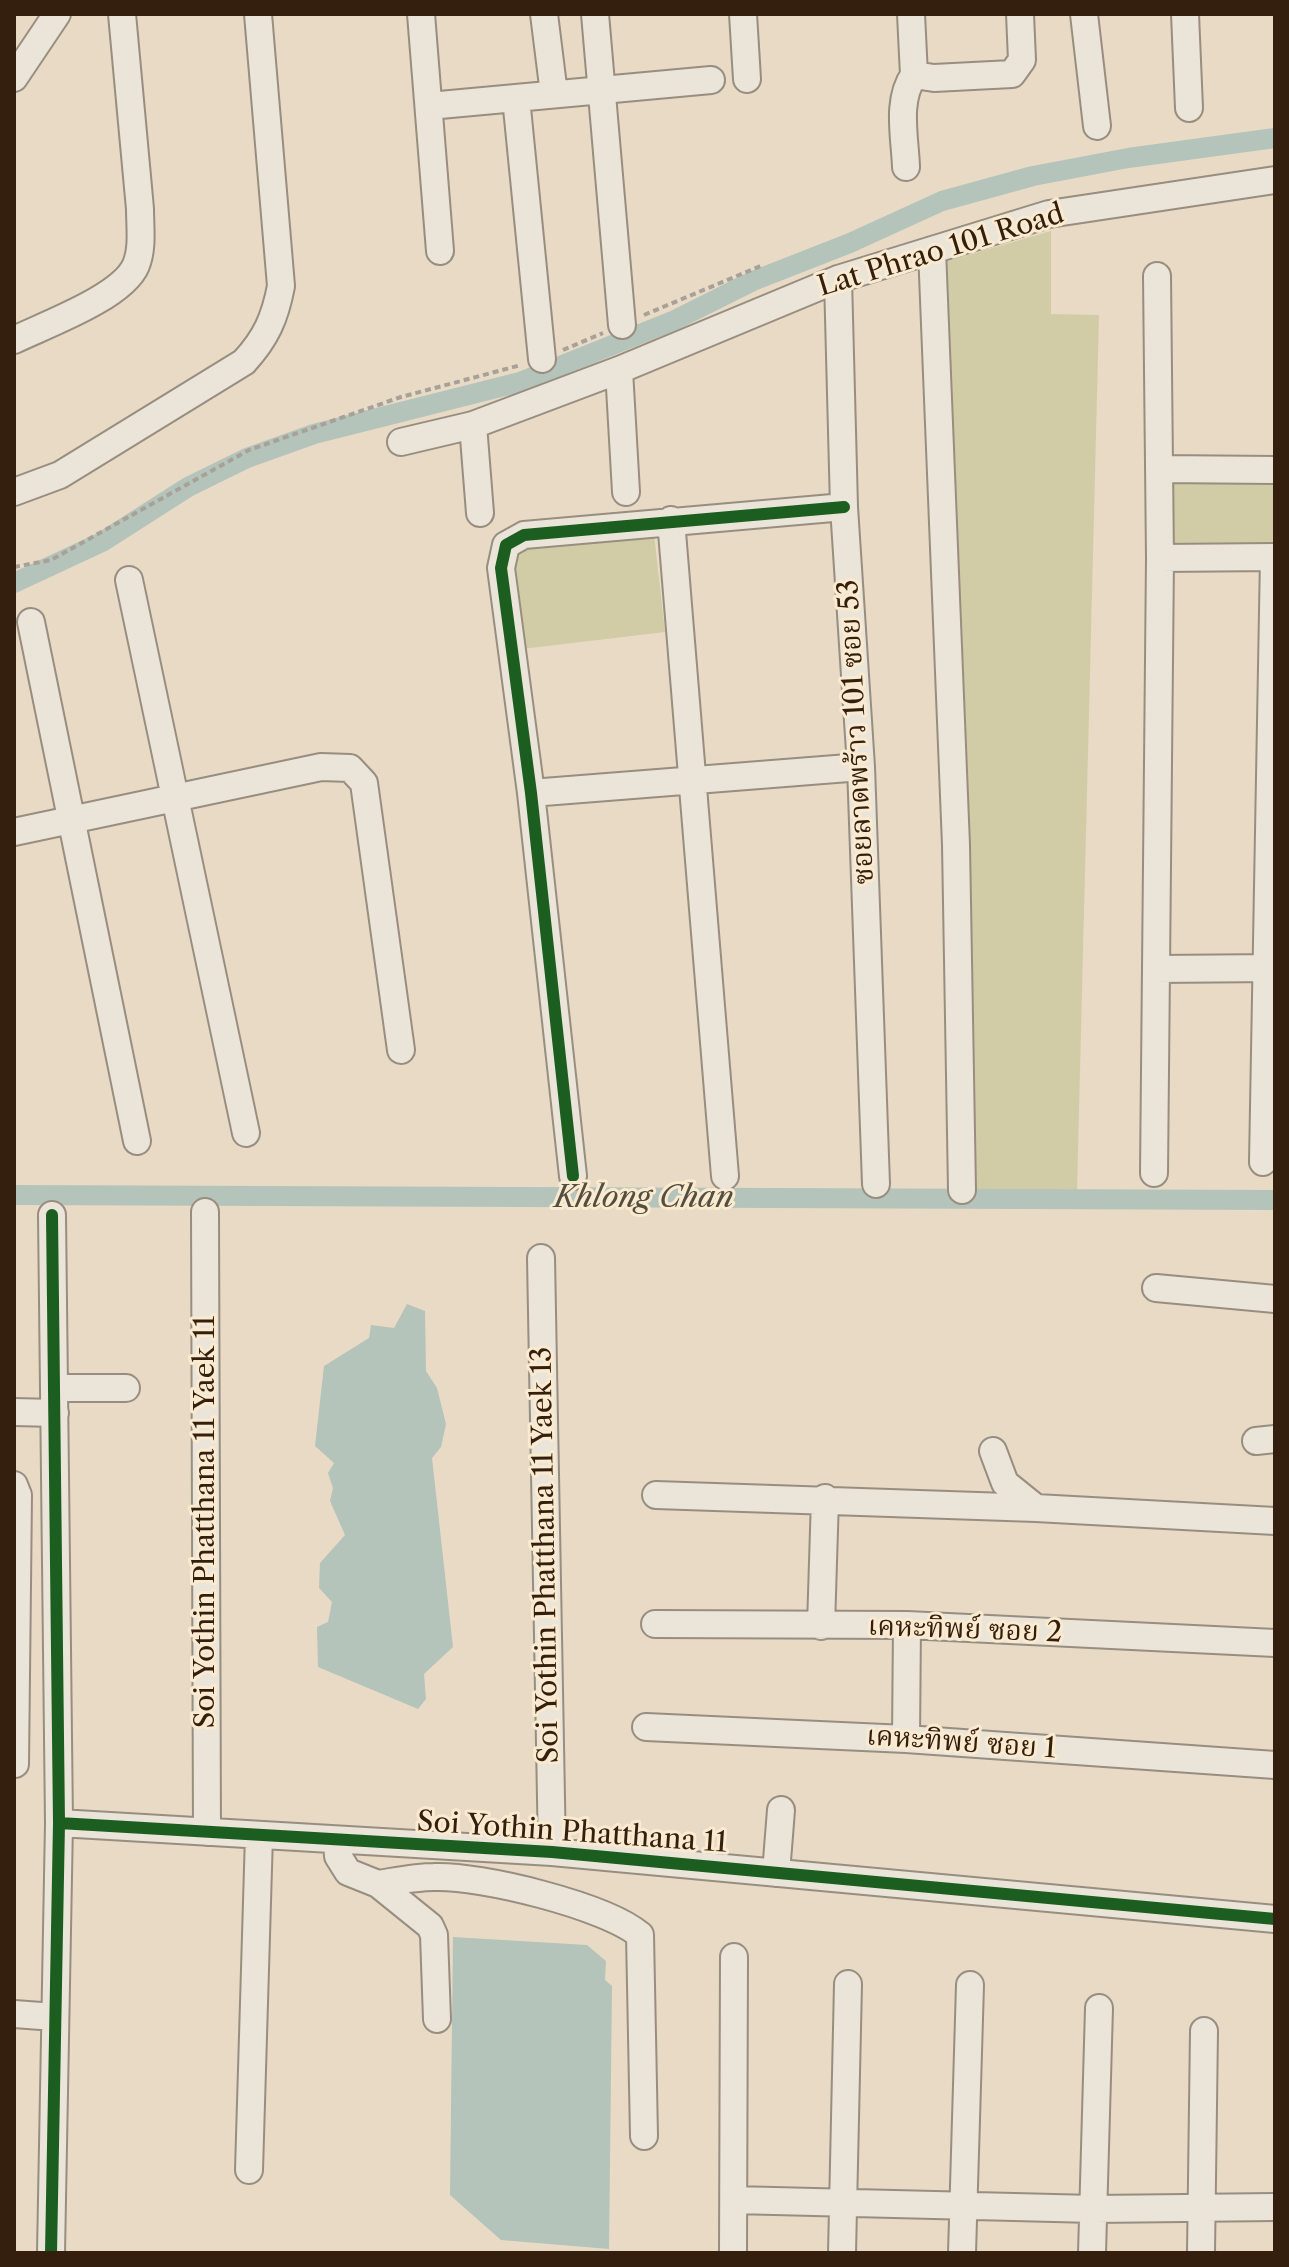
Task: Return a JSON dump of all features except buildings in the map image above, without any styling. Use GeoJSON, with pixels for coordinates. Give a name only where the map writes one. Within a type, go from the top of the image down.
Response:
{"type":"FeatureCollection","features":[{"type":"Feature","properties":{"kind":"street"},"geometry":{"type":"LineString","coordinates":[[14,78],[57,14]]}},
{"type":"Feature","properties":{"kind":"street"},"geometry":{"type":"LineString","coordinates":[[14,340],[105,296],[136,266],[141,240],[140,209],[122,14]]}},
{"type":"Feature","properties":{"kind":"street"},"geometry":{"type":"LineString","coordinates":[[14,492],[60,475],[244,362],[263,341],[276,317],[281,286],[258,14]]}},
{"type":"Feature","properties":{"kind":"street"},"geometry":{"type":"LineString","coordinates":[[421,14],[440,251]]}},
{"type":"Feature","properties":{"kind":"street"},"geometry":{"type":"LineString","coordinates":[[544,14],[554,94]]}},
{"type":"Feature","properties":{"kind":"street"},"geometry":{"type":"LineString","coordinates":[[595,14],[622,325]]}},
{"type":"Feature","properties":{"kind":"street"},"geometry":{"type":"LineString","coordinates":[[743,14],[747,79]]}},
{"type":"Feature","properties":{"kind":"street"},"geometry":{"type":"LineString","coordinates":[[906,167],[903,107],[906,87],[914,75],[911,14]]}},
{"type":"Feature","properties":{"kind":"street"},"geometry":{"type":"LineString","coordinates":[[914,75],[934,78],[1012,74],[1022,60],[1020,14]]}},
{"type":"Feature","properties":{"kind":"street"},"geometry":{"type":"LineString","coordinates":[[1084,14],[1097,126]]}},
{"type":"Feature","properties":{"kind":"street"},"geometry":{"type":"LineString","coordinates":[[1185,14],[1189,108]]}},
{"type":"Feature","properties":{"kind":"street"},"geometry":{"type":"LineString","coordinates":[[429,106],[711,80]]}},
{"type":"Feature","properties":{"kind":"street"},"geometry":{"type":"LineString","coordinates":[[516,98],[542,359]]}},
{"type":"Feature","properties":{"kind":"street","name":"Lat Phrao 101 Road"},"geometry":{"type":"LineString","coordinates":[[401,442],[473,425],[619,370],[838,279],[1049,214],[1275,180]]}},
{"type":"Feature","properties":{"kind":"street"},"geometry":{"type":"LineString","coordinates":[[932,250],[956,845],[962,1190]]}},
{"type":"Feature","properties":{"kind":"street"},"geometry":{"type":"LineString","coordinates":[[1154,1173],[1160,558],[1157,276]]}},
{"type":"Feature","properties":{"kind":"street","name":"ซอยลาดพร้าว 101 ซอย 53"},"geometry":{"type":"LineString","coordinates":[[838,279],[844,507],[861,767],[876,1184]]}},
{"type":"Feature","properties":{"kind":"street"},"geometry":{"type":"LineString","coordinates":[[619,370],[626,492]]}},
{"type":"Feature","properties":{"kind":"street"},"geometry":{"type":"LineString","coordinates":[[473,425],[480,513]]}},
{"type":"Feature","properties":{"kind":"street"},"geometry":{"type":"LineString","coordinates":[[1159,469],[1275,470]]}},
{"type":"Feature","properties":{"kind":"street"},"geometry":{"type":"LineString","coordinates":[[573,1176],[531,793],[501,568],[506,545],[524,535],[844,507]]}},
{"type":"Feature","properties":{"kind":"street"},"geometry":{"type":"LineString","coordinates":[[671,520],[695,777],[725,1176]]}},
{"type":"Feature","properties":{"kind":"street"},"geometry":{"type":"LineString","coordinates":[[1160,558],[1274,557],[1271,968],[1263,1162]]}},
{"type":"Feature","properties":{"kind":"street"},"geometry":{"type":"LineString","coordinates":[[129,580],[246,1133]]}},
{"type":"Feature","properties":{"kind":"street"},"geometry":{"type":"LineString","coordinates":[[31,622],[137,1141]]}},
{"type":"Feature","properties":{"kind":"street"},"geometry":{"type":"LineString","coordinates":[[14,832],[321,767],[350,768],[359,774],[364,783],[401,1050]]}},
{"type":"Feature","properties":{"kind":"street"},"geometry":{"type":"LineString","coordinates":[[531,793],[695,777],[861,767]]}},
{"type":"Feature","properties":{"kind":"street"},"geometry":{"type":"LineString","coordinates":[[1156,969],[1271,968]]}},
{"type":"Feature","properties":{"kind":"street","name":"Soi Yothin Phatthana 11 Yaek 11"},"geometry":{"type":"LineString","coordinates":[[205,1212],[207,1832]]}},
{"type":"Feature","properties":{"kind":"street"},"geometry":{"type":"LineString","coordinates":[[51,2253],[59,1823],[52,1215]]}},
{"type":"Feature","properties":{"kind":"street","name":"Soi Yothin Phatthana 11 Yaek 13"},"geometry":{"type":"LineString","coordinates":[[541,1258],[552,1852]]}},
{"type":"Feature","properties":{"kind":"street"},"geometry":{"type":"LineString","coordinates":[[1156,1288],[1275,1299]]}},
{"type":"Feature","properties":{"kind":"street"},"geometry":{"type":"LineString","coordinates":[[14,1412],[55,1400],[126,1388]]}},
{"type":"Feature","properties":{"kind":"street"},"geometry":{"type":"LineString","coordinates":[[993,1451],[1005,1483],[1036,1508]]}},
{"type":"Feature","properties":{"kind":"street"},"geometry":{"type":"LineString","coordinates":[[14,1485],[18,1495],[15,1764]]}},
{"type":"Feature","properties":{"kind":"street"},"geometry":{"type":"LineString","coordinates":[[656,1495],[825,1498],[1275,1521]]}},
{"type":"Feature","properties":{"kind":"street"},"geometry":{"type":"LineString","coordinates":[[821,1626],[825,1498]]}},
{"type":"Feature","properties":{"kind":"street","name":"เคหะทิพย์ ซอย 2"},"geometry":{"type":"LineString","coordinates":[[655,1624],[907,1625],[1275,1643]]}},
{"type":"Feature","properties":{"kind":"street"},"geometry":{"type":"LineString","coordinates":[[906,1739],[907,1625]]}},
{"type":"Feature","properties":{"kind":"street","name":"เคหะทิพย์ ซอย 1"},"geometry":{"type":"LineString","coordinates":[[646,1727],[906,1739],[1275,1765]]}},
{"type":"Feature","properties":{"kind":"street"},"geometry":{"type":"LineString","coordinates":[[776,1873],[781,1810]]}},
{"type":"Feature","properties":{"kind":"street","name":"Soi Yothin Phatthana 11"},"geometry":{"type":"LineString","coordinates":[[59,1823],[552,1852],[1275,1919]]}},
{"type":"Feature","properties":{"kind":"street"},"geometry":{"type":"LineString","coordinates":[[249,2170],[259,1835]]}},
{"type":"Feature","properties":{"kind":"street"},"geometry":{"type":"LineString","coordinates":[[337,1840],[342,1866],[378,1884],[430,1926],[434,1935],[437,2019]]}},
{"type":"Feature","properties":{"kind":"street"},"geometry":{"type":"LineString","coordinates":[[378,1884],[436,1876],[473,1881],[542,1896],[623,1921],[640,1935],[644,2136]]}},
{"type":"Feature","properties":{"kind":"street"},"geometry":{"type":"LineString","coordinates":[[733,2253],[734,1957]]}},
{"type":"Feature","properties":{"kind":"street"},"geometry":{"type":"LineString","coordinates":[[842,2253],[848,1984]]}},
{"type":"Feature","properties":{"kind":"street"},"geometry":{"type":"LineString","coordinates":[[962,2253],[970,1985]]}},
{"type":"Feature","properties":{"kind":"street"},"geometry":{"type":"LineString","coordinates":[[1092,2253],[1099,2008]]}},
{"type":"Feature","properties":{"kind":"street"},"geometry":{"type":"LineString","coordinates":[[14,2014],[55,2017]]}},
{"type":"Feature","properties":{"kind":"street"},"geometry":{"type":"LineString","coordinates":[[1201,2253],[1204,2031]]}},
{"type":"Feature","properties":{"kind":"street"},"geometry":{"type":"LineString","coordinates":[[734,2200],[1094,2209],[1275,2207]]}},
{"type":"Feature","properties":{"kind":"path"},"geometry":{"type":"LineString","coordinates":[[14,567],[51,560],[249,450],[401,397],[542,359],[763,265]]}},
{"type":"Feature","properties":{"kind":"shaded area"},"geometry":{"type":"Polygon","coordinates":[[[1051,231],[1051,314],[1099,315],[1077,1190],[967,1189],[937,264],[1051,231]]]}},
{"type":"Feature","properties":{"kind":"shaded area"},"geometry":{"type":"Polygon","coordinates":[[[1166,477],[1275,478],[1275,549],[1166,549],[1166,477]]]}},
{"type":"Feature","properties":{"kind":"shaded area"},"geometry":{"type":"Polygon","coordinates":[[[654,534],[665,632],[522,649],[511,551],[654,534]]]}},
{"type":"Feature","properties":{"kind":"shaded area"},"geometry":{"type":"Polygon","coordinates":[[[407,1304],[425,1311],[426,1371],[437,1388],[446,1424],[441,1447],[432,1458],[453,1647],[424,1674],[426,1699],[418,1709],[318,1667],[317,1627],[328,1622],[332,1602],[319,1588],[320,1563],[345,1535],[330,1501],[333,1488],[328,1473],[334,1463],[315,1446],[324,1366],[369,1338],[371,1325],[394,1328],[407,1304]]]}},
{"type":"Feature","properties":{"kind":"shaded area"},"geometry":{"type":"Polygon","coordinates":[[[453,1937],[587,1945],[606,1961],[605,1980],[612,1986],[609,2249],[501,2240],[450,2195],[453,1937]]]}},
{"type":"Feature","properties":{"kind":"waterway"},"geometry":{"type":"LineString","coordinates":[[14,583],[102,542],[188,487],[247,458],[314,434],[520,382],[675,320],[753,281],[850,243],[942,201],[1033,176],[1128,158],[1275,138]]}},
{"type":"Feature","properties":{"kind":"waterway","name":"Khlong Chan"},"geometry":{"type":"LineString","coordinates":[[14,1195],[1275,1200]]}},
{"type":"Feature","properties":{"kind":"cycle path"},"geometry":{"type":"LineString","coordinates":[[573,1176],[531,793],[501,568],[506,545],[524,535],[844,507]]}},
{"type":"Feature","properties":{"kind":"cycle path"},"geometry":{"type":"LineString","coordinates":[[51,2253],[59,1823],[52,1215]]}},
{"type":"Feature","properties":{"kind":"cycle path"},"geometry":{"type":"LineString","coordinates":[[59,1823],[552,1852],[1275,1919]]}}]}
